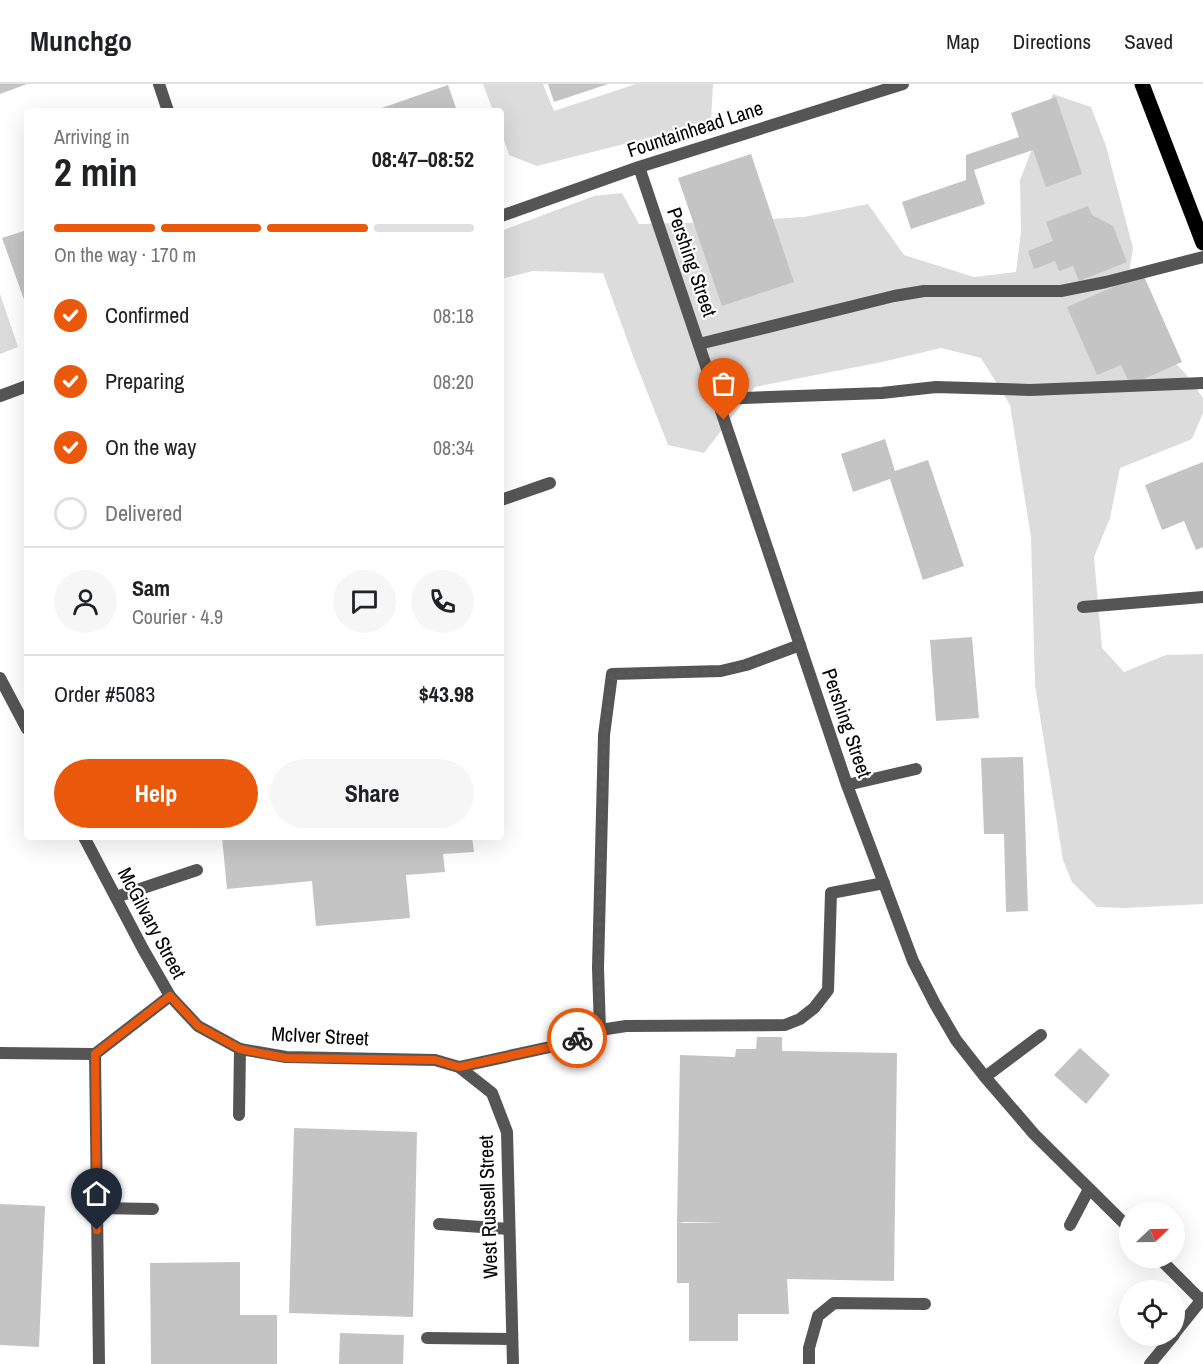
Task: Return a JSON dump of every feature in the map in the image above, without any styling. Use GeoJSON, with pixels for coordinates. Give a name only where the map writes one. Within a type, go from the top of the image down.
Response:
{"type":"FeatureCollection","features":[{"type":"Feature","properties":{"kind":"main road"},"geometry":{"type":"LineString","coordinates":[[1142,84],[1203,243]]}},
{"type":"Feature","properties":{"kind":"street"},"geometry":{"type":"LineString","coordinates":[[159,84],[167,108]]}},
{"type":"Feature","properties":{"kind":"street","name":"Fountainhead Lane"},"geometry":{"type":"LineString","coordinates":[[504,215],[639,167],[903,84]]}},
{"type":"Feature","properties":{"kind":"street","name":"Pershing Street"},"geometry":{"type":"LineString","coordinates":[[639,167],[847,785],[913,961],[934,1004],[956,1040],[985,1077],[1034,1134],[1119,1218]]}},
{"type":"Feature","properties":{"kind":"street"},"geometry":{"type":"LineString","coordinates":[[699,344],[924,291],[1061,291],[1203,257]]}},
{"type":"Feature","properties":{"kind":"street"},"geometry":{"type":"LineString","coordinates":[[717,399],[882,393],[936,387],[1030,390],[1203,383]]}},
{"type":"Feature","properties":{"kind":"street"},"geometry":{"type":"LineString","coordinates":[[0,396],[24,387]]}},
{"type":"Feature","properties":{"kind":"street"},"geometry":{"type":"LineString","coordinates":[[504,499],[550,483]]}},
{"type":"Feature","properties":{"kind":"street"},"geometry":{"type":"LineString","coordinates":[[1083,607],[1203,597]]}},
{"type":"Feature","properties":{"kind":"street"},"geometry":{"type":"LineString","coordinates":[[600,1030],[598,968],[604,735],[612,674],[721,671],[746,665],[800,645]]}},
{"type":"Feature","properties":{"kind":"street"},"geometry":{"type":"LineString","coordinates":[[0,678],[24,723]]}},
{"type":"Feature","properties":{"kind":"street"},"geometry":{"type":"LineString","coordinates":[[847,785],[916,769]]}},
{"type":"Feature","properties":{"kind":"street","name":"McGilvary Street"},"geometry":{"type":"LineString","coordinates":[[86,840],[170,996]]}},
{"type":"Feature","properties":{"kind":"street"},"geometry":{"type":"LineString","coordinates":[[116,897],[197,870]]}},
{"type":"Feature","properties":{"kind":"street"},"geometry":{"type":"LineString","coordinates":[[459,1067],[559,1045],[600,1030],[626,1026],[785,1025],[800,1019],[814,1008],[828,990],[831,893],[884,883]]}},
{"type":"Feature","properties":{"kind":"street"},"geometry":{"type":"LineString","coordinates":[[0,1053],[95,1054],[170,996]]}},
{"type":"Feature","properties":{"kind":"street","name":"McIver Street"},"geometry":{"type":"LineString","coordinates":[[170,996],[198,1026],[240,1049],[286,1058],[435,1060],[459,1067]]}},
{"type":"Feature","properties":{"kind":"street"},"geometry":{"type":"LineString","coordinates":[[985,1077],[1041,1035]]}},
{"type":"Feature","properties":{"kind":"street"},"geometry":{"type":"LineString","coordinates":[[239,1114],[240,1049]]}},
{"type":"Feature","properties":{"kind":"street"},"geometry":{"type":"LineString","coordinates":[[95,1054],[99,1364]]}},
{"type":"Feature","properties":{"kind":"street","name":"West Russell Street"},"geometry":{"type":"LineString","coordinates":[[459,1067],[492,1093],[507,1132],[513,1364]]}},
{"type":"Feature","properties":{"kind":"street"},"geometry":{"type":"LineString","coordinates":[[1070,1225],[1089,1189]]}},
{"type":"Feature","properties":{"kind":"street"},"geometry":{"type":"LineString","coordinates":[[97,1208],[153,1209]]}},
{"type":"Feature","properties":{"kind":"street"},"geometry":{"type":"LineString","coordinates":[[439,1224],[509,1229]]}},
{"type":"Feature","properties":{"kind":"street"},"geometry":{"type":"LineString","coordinates":[[1170,1268],[1202,1299],[1185,1320]]}},
{"type":"Feature","properties":{"kind":"street"},"geometry":{"type":"LineString","coordinates":[[809,1364],[809,1348],[818,1316],[834,1303],[925,1304]]}},
{"type":"Feature","properties":{"kind":"street"},"geometry":{"type":"LineString","coordinates":[[427,1338],[512,1339]]}},
{"type":"Feature","properties":{"kind":"street"},"geometry":{"type":"LineString","coordinates":[[1150,1364],[1164,1346]]}},
{"type":"Feature","properties":{"kind":"shaded area"},"geometry":{"type":"Polygon","coordinates":[[[483,84],[543,84],[554,111],[636,84],[713,84],[711,122],[537,166],[509,155],[504,141],[504,108],[492,108],[483,84]]]}},
{"type":"Feature","properties":{"kind":"shaded area"},"geometry":{"type":"Polygon","coordinates":[[[1053,94],[1091,107],[1106,146],[1133,248],[1125,297],[1148,336],[1185,373],[1203,398],[1203,413],[1192,439],[1120,468],[1110,518],[1094,557],[1102,648],[1124,672],[1166,655],[1203,654],[1203,904],[1097,907],[1072,882],[1063,860],[1035,685],[1031,537],[1010,405],[981,358],[941,348],[755,387],[704,453],[668,445],[603,273],[533,271],[504,278],[504,230],[594,196],[622,193],[639,224],[804,217],[868,204],[904,255],[974,277],[1016,272],[1021,232],[1020,180],[1053,94]]]}},
{"type":"Feature","properties":{"kind":"shaded area"},"geometry":{"type":"Polygon","coordinates":[[[0,294],[18,347],[0,354],[0,294]]]}},
{"type":"Feature","properties":{"kind":"building"},"geometry":{"type":"Polygon","coordinates":[[[0,84],[27,84],[0,94],[0,84]]]}},
{"type":"Feature","properties":{"kind":"building"},"geometry":{"type":"Polygon","coordinates":[[[548,84],[608,84],[554,102],[548,84]]]}},
{"type":"Feature","properties":{"kind":"building"},"geometry":{"type":"Polygon","coordinates":[[[448,85],[456,108],[382,108],[448,85]]]}},
{"type":"Feature","properties":{"kind":"building"},"geometry":{"type":"Polygon","coordinates":[[[1056,97],[1082,174],[1046,187],[1033,150],[974,170],[985,204],[911,229],[902,202],[966,180],[966,155],[1019,137],[1011,113],[1056,97]]]}},
{"type":"Feature","properties":{"kind":"building"},"geometry":{"type":"Polygon","coordinates":[[[751,154],[794,282],[722,306],[678,178],[751,154]]]}},
{"type":"Feature","properties":{"kind":"building"},"geometry":{"type":"Polygon","coordinates":[[[1088,206],[1092,215],[1113,226],[1127,262],[1079,281],[1073,266],[1059,271],[1055,261],[1034,269],[1028,251],[1053,241],[1046,222],[1088,206]]]}},
{"type":"Feature","properties":{"kind":"building"},"geometry":{"type":"Polygon","coordinates":[[[24,231],[24,300],[2,238],[24,231]]]}},
{"type":"Feature","properties":{"kind":"building"},"geometry":{"type":"Polygon","coordinates":[[[1143,274],[1182,362],[1130,385],[1121,365],[1097,375],[1067,307],[1143,274]]]}},
{"type":"Feature","properties":{"kind":"building"},"geometry":{"type":"Polygon","coordinates":[[[885,439],[895,471],[928,460],[964,566],[923,580],[890,479],[853,492],[841,454],[885,439]]]}},
{"type":"Feature","properties":{"kind":"building"},"geometry":{"type":"Polygon","coordinates":[[[1203,462],[1203,547],[1196,550],[1184,521],[1162,530],[1145,485],[1203,462]]]}},
{"type":"Feature","properties":{"kind":"building"},"geometry":{"type":"Polygon","coordinates":[[[972,637],[979,718],[936,721],[930,640],[972,637]]]}},
{"type":"Feature","properties":{"kind":"building"},"geometry":{"type":"Polygon","coordinates":[[[1023,757],[1028,911],[1006,912],[1004,834],[984,834],[981,758],[1023,757]]]}},
{"type":"Feature","properties":{"kind":"building"},"geometry":{"type":"Polygon","coordinates":[[[222,840],[472,840],[474,852],[443,854],[445,872],[406,875],[410,918],[316,926],[312,881],[227,889],[222,840]]]}},
{"type":"Feature","properties":{"kind":"building"},"geometry":{"type":"Polygon","coordinates":[[[757,1037],[782,1037],[782,1051],[897,1053],[894,1281],[787,1279],[789,1314],[738,1314],[738,1341],[689,1341],[689,1283],[677,1283],[677,1222],[680,1055],[735,1057],[736,1049],[756,1049],[757,1037]],[[677,1222],[685,1223],[723,1222],[677,1222]]]}},
{"type":"Feature","properties":{"kind":"building"},"geometry":{"type":"Polygon","coordinates":[[[1080,1048],[1110,1075],[1086,1104],[1054,1075],[1080,1048]]]}},
{"type":"Feature","properties":{"kind":"building"},"geometry":{"type":"Polygon","coordinates":[[[294,1128],[417,1132],[413,1317],[289,1313],[294,1128]]]}},
{"type":"Feature","properties":{"kind":"building"},"geometry":{"type":"Polygon","coordinates":[[[0,1204],[45,1206],[39,1347],[0,1345],[0,1204]]]}},
{"type":"Feature","properties":{"kind":"building"},"geometry":{"type":"Polygon","coordinates":[[[240,1262],[240,1315],[277,1315],[277,1364],[151,1364],[150,1263],[240,1262]]]}},
{"type":"Feature","properties":{"kind":"building"},"geometry":{"type":"Polygon","coordinates":[[[340,1333],[404,1335],[403,1364],[339,1364],[340,1333]]]}},
{"type":"Feature","properties":{"kind":"way so far"},"geometry":{"type":"LineString","coordinates":[[577,1038],[600,1030],[598,968],[604,735],[612,674],[721,671],[746,665],[800,645],[724,420]]}},
{"type":"Feature","properties":{"kind":"route"},"geometry":{"type":"LineString","coordinates":[[97,1230],[95,1054],[170,996],[198,1026],[240,1049],[286,1058],[435,1060],[459,1067],[559,1045],[577,1038]]}}]}
